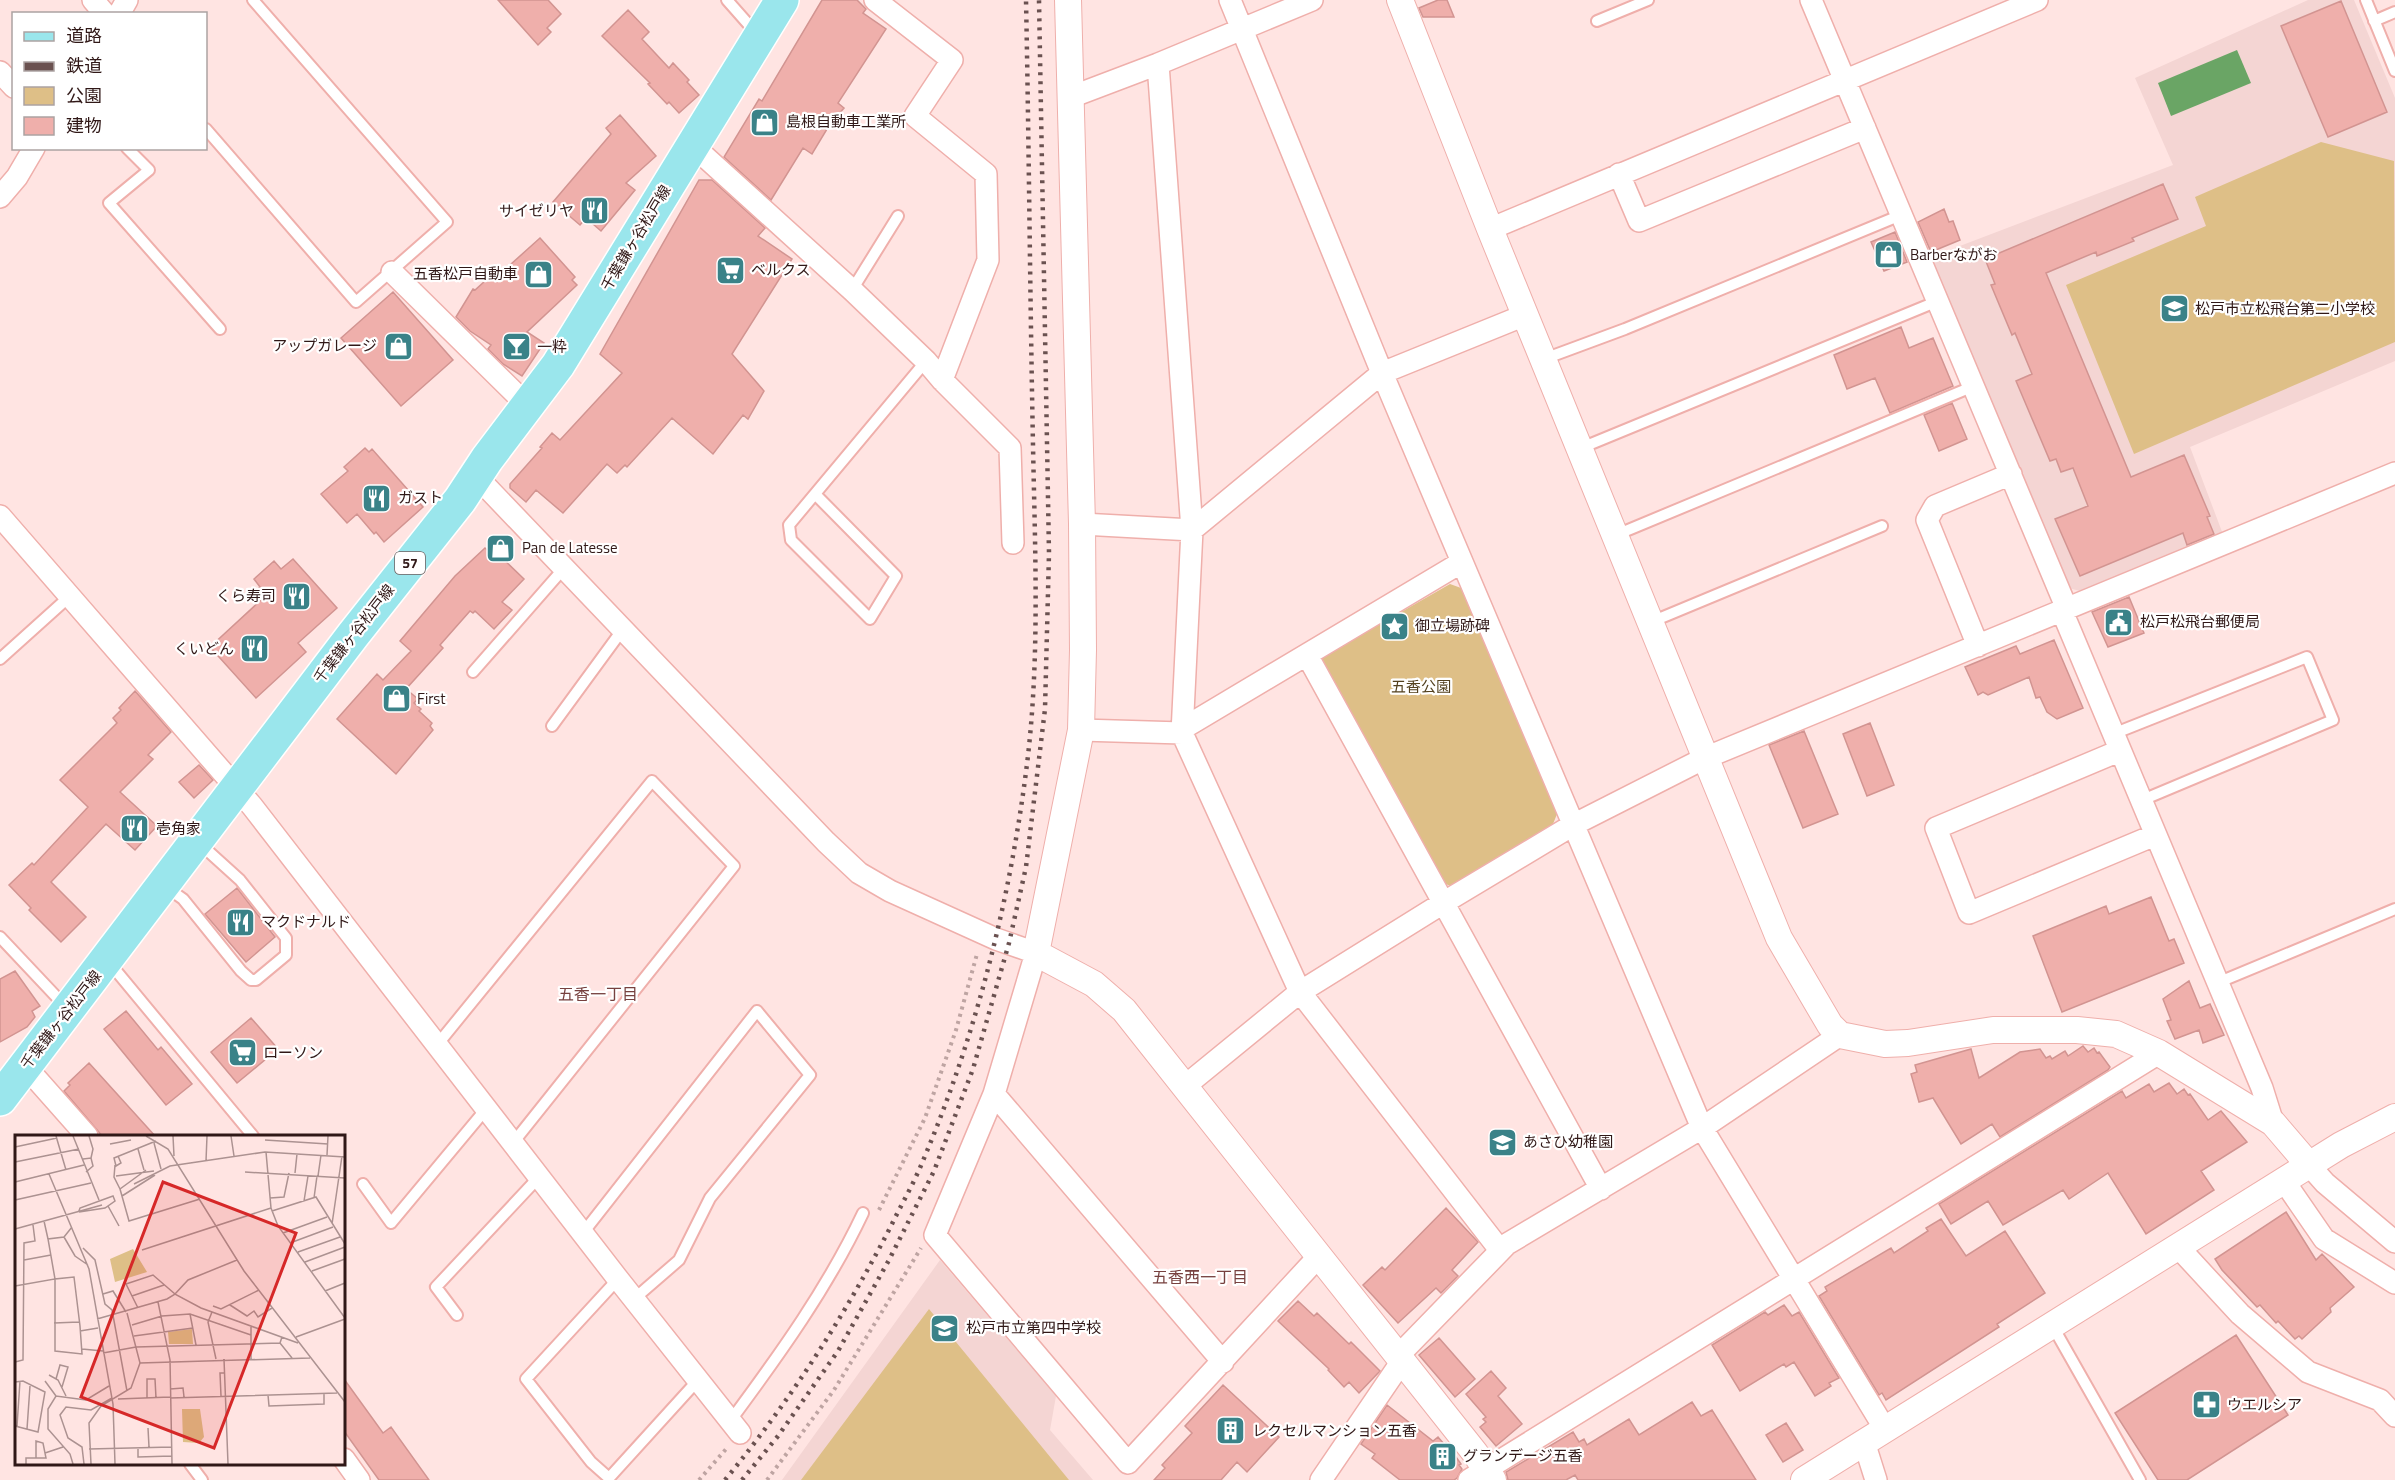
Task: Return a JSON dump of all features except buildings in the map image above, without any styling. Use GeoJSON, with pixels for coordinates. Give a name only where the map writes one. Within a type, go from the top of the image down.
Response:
{"type":"FeatureCollection","features":[{"type":"Feature","properties":{"kind":"main road","name":"千葉鎌ヶ谷松戸線"},"geometry":{"type":"LineString","coordinates":[[0,1099],[107,960],[195,840],[238,788],[313,686],[477,477],[558,365],[782,0]]}},
{"type":"Feature","properties":{"kind":"street"},"geometry":{"type":"LineString","coordinates":[[93,0],[103,12]]}},
{"type":"Feature","properties":{"kind":"street"},"geometry":{"type":"LineString","coordinates":[[875,0],[952,60],[915,116],[986,174],[988,260],[942,380]]}},
{"type":"Feature","properties":{"kind":"street"},"geometry":{"type":"LineString","coordinates":[[1068,0],[1082,525],[1081,730],[1036,953],[994,1094],[935,1235],[1128,1463],[1319,1256]]}},
{"type":"Feature","properties":{"kind":"street"},"geometry":{"type":"LineString","coordinates":[[1230,0],[1382,373],[1702,1128],[1792,1279],[1875,1436],[1876,1480]]}},
{"type":"Feature","properties":{"kind":"street"},"geometry":{"type":"LineString","coordinates":[[1071,97],[1158,64],[1312,0]]}},
{"type":"Feature","properties":{"kind":"street"},"geometry":{"type":"LineString","coordinates":[[1401,0],[1490,229],[1779,938],[1830,1025],[1840,1035],[1885,1044],[1908,1043],[1993,1030],[2077,1030],[2116,1035],[2158,1053],[2273,1123],[2325,1183],[2395,1242]]}},
{"type":"Feature","properties":{"kind":"street"},"geometry":{"type":"LineString","coordinates":[[1811,0],[2011,474],[2116,743],[2262,1088],[2273,1123]]}},
{"type":"Feature","properties":{"kind":"street"},"geometry":{"type":"LineString","coordinates":[[1490,229],[2037,0]]}},
{"type":"Feature","properties":{"kind":"street"},"geometry":{"type":"LineString","coordinates":[[1158,64],[1192,530],[1182,731],[1300,992],[1500,1250]]}},
{"type":"Feature","properties":{"kind":"street"},"geometry":{"type":"LineString","coordinates":[[0,72],[12,85]]}},
{"type":"Feature","properties":{"kind":"street"},"geometry":{"type":"LineString","coordinates":[[1619,174],[1639,221],[1865,128]]}},
{"type":"Feature","properties":{"kind":"street"},"geometry":{"type":"LineString","coordinates":[[692,145],[852,290],[926,361],[1010,448],[1013,543]]}},
{"type":"Feature","properties":{"kind":"street"},"geometry":{"type":"LineString","coordinates":[[0,197],[17,177],[33,150]]}},
{"type":"Feature","properties":{"kind":"street"},"geometry":{"type":"LineString","coordinates":[[392,272],[527,405]]}},
{"type":"Feature","properties":{"kind":"street"},"geometry":{"type":"LineString","coordinates":[[1082,525],[1192,530],[1382,373],[1526,315]]}},
{"type":"Feature","properties":{"kind":"street"},"geometry":{"type":"LineString","coordinates":[[1185,1086],[1300,992],[1573,825],[1705,758],[2395,473]]}},
{"type":"Feature","properties":{"kind":"street"},"geometry":{"type":"LineString","coordinates":[[1978,646],[1927,520],[1935,506],[2011,474]]}},
{"type":"Feature","properties":{"kind":"street"},"geometry":{"type":"LineString","coordinates":[[477,477],[826,842],[859,873],[890,891],[973,929],[1036,953],[1071,970],[1110,996],[1185,1086],[1400,1359],[1483,1476],[1792,1279],[2158,1053]]}},
{"type":"Feature","properties":{"kind":"street"},"geometry":{"type":"LineString","coordinates":[[0,516],[238,788],[618,1279],[736,1426]]}},
{"type":"Feature","properties":{"kind":"street"},"geometry":{"type":"LineString","coordinates":[[1081,730],[1182,731],[1462,562]]}},
{"type":"Feature","properties":{"kind":"street"},"geometry":{"type":"LineString","coordinates":[[1307,655],[1601,1189]]}},
{"type":"Feature","properties":{"kind":"street"},"geometry":{"type":"LineString","coordinates":[[2116,743],[1936,828],[1969,913],[2155,835]]}},
{"type":"Feature","properties":{"kind":"street"},"geometry":{"type":"LineString","coordinates":[[1321,1480],[1400,1359],[1500,1250],[1702,1128],[1840,1035]]}},
{"type":"Feature","properties":{"kind":"street"},"geometry":{"type":"LineString","coordinates":[[25,1066],[85,1135]]}},
{"type":"Feature","properties":{"kind":"street"},"geometry":{"type":"LineString","coordinates":[[994,1094],[1222,1362]]}},
{"type":"Feature","properties":{"kind":"street"},"geometry":{"type":"LineString","coordinates":[[1804,1480],[2309,1165],[2395,1117]]}},
{"type":"Feature","properties":{"kind":"street"},"geometry":{"type":"LineString","coordinates":[[2284,1181],[2324,1239],[2395,1283]]}},
{"type":"Feature","properties":{"kind":"street"},"geometry":{"type":"LineString","coordinates":[[2179,1248],[2240,1314],[2308,1372],[2380,1400],[2395,1416]]}},
{"type":"Feature","properties":{"kind":"street"},"geometry":{"type":"LineString","coordinates":[[345,1460],[359,1480]]}},
{"type":"Feature","properties":{"kind":"lane"},"geometry":{"type":"LineString","coordinates":[[207,130],[356,302],[447,222],[253,0]]}},
{"type":"Feature","properties":{"kind":"lane"},"geometry":{"type":"LineString","coordinates":[[727,0],[759,37]]}},
{"type":"Feature","properties":{"kind":"lane"},"geometry":{"type":"LineString","coordinates":[[1597,21],[1648,0]]}},
{"type":"Feature","properties":{"kind":"lane"},"geometry":{"type":"LineString","coordinates":[[2366,0],[2395,71]]}},
{"type":"Feature","properties":{"kind":"lane"},"geometry":{"type":"LineString","coordinates":[[2374,21],[2395,12]]}},
{"type":"Feature","properties":{"kind":"lane"},"geometry":{"type":"LineString","coordinates":[[129,150],[149,170],[109,203],[220,329]]}},
{"type":"Feature","properties":{"kind":"lane"},"geometry":{"type":"LineString","coordinates":[[1544,359],[1625,329],[1901,215]]}},
{"type":"Feature","properties":{"kind":"lane"},"geometry":{"type":"LineString","coordinates":[[852,290],[898,216]]}},
{"type":"Feature","properties":{"kind":"lane"},"geometry":{"type":"LineString","coordinates":[[1581,448],[1938,301]]}},
{"type":"Feature","properties":{"kind":"lane"},"geometry":{"type":"LineString","coordinates":[[815,494],[896,576],[870,620],[791,540],[789,525],[926,361]]}},
{"type":"Feature","properties":{"kind":"lane"},"geometry":{"type":"LineString","coordinates":[[1616,535],[1974,386]]}},
{"type":"Feature","properties":{"kind":"lane"},"geometry":{"type":"LineString","coordinates":[[1651,622],[1882,526]]}},
{"type":"Feature","properties":{"kind":"lane"},"geometry":{"type":"LineString","coordinates":[[473,672],[565,567]]}},
{"type":"Feature","properties":{"kind":"lane"},"geometry":{"type":"LineString","coordinates":[[0,659],[70,596]]}},
{"type":"Feature","properties":{"kind":"lane"},"geometry":{"type":"LineString","coordinates":[[552,726],[623,629]]}},
{"type":"Feature","properties":{"kind":"lane"},"geometry":{"type":"LineString","coordinates":[[2116,743],[2307,657],[2333,720],[2140,801]]}},
{"type":"Feature","properties":{"kind":"lane"},"geometry":{"type":"LineString","coordinates":[[437,1045],[652,781],[734,866],[513,1143]]}},
{"type":"Feature","properties":{"kind":"lane"},"geometry":{"type":"LineString","coordinates":[[163,885],[183,899],[241,971],[251,980],[256,980],[286,955],[286,938],[240,880],[195,840]]}},
{"type":"Feature","properties":{"kind":"lane"},"geometry":{"type":"LineString","coordinates":[[2217,982],[2395,909]]}},
{"type":"Feature","properties":{"kind":"lane"},"geometry":{"type":"LineString","coordinates":[[0,937],[68,1009]]}},
{"type":"Feature","properties":{"kind":"lane"},"geometry":{"type":"LineString","coordinates":[[107,960],[251,1135]]}},
{"type":"Feature","properties":{"kind":"lane"},"geometry":{"type":"LineString","coordinates":[[583,1233],[757,1011],[810,1075],[710,1198],[679,1260],[634,1299]]}},
{"type":"Feature","properties":{"kind":"lane"},"geometry":{"type":"LineString","coordinates":[[363,1184],[391,1223],[486,1109]]}},
{"type":"Feature","properties":{"kind":"lane"},"geometry":{"type":"LineString","coordinates":[[457,1314],[436,1287],[539,1177]]}},
{"type":"Feature","properties":{"kind":"lane"},"geometry":{"type":"LineString","coordinates":[[736,1426],[842,1258],[863,1213]]}},
{"type":"Feature","properties":{"kind":"lane"},"geometry":{"type":"LineString","coordinates":[[618,1279],[526,1379],[591,1462],[609,1478],[699,1379]]}},
{"type":"Feature","properties":{"kind":"lane"},"geometry":{"type":"LineString","coordinates":[[2052,1325],[2140,1480]]}},
{"type":"Feature","properties":{"kind":"lane"},"geometry":{"type":"LineString","coordinates":[[191,1465],[202,1480]]}},
{"type":"Feature","properties":{"kind":"path"},"geometry":{"type":"LineString","coordinates":[[767,1480],[834,1390],[922,1246],[935,1235]]}},
{"type":"Feature","properties":{"kind":"shaded area","name":"松戸市立松飛台第二小学校"},"geometry":{"type":"Polygon","coordinates":[[[2308,0],[2354,0],[2395,98],[2395,361],[2190,447],[2224,537],[2087,593],[2069,588],[1931,257],[2173,165],[2135,78],[2308,0]]]}},
{"type":"Feature","properties":{"kind":"shaded area"},"geometry":{"type":"Polygon","coordinates":[[[2237,50],[2251,83],[2171,116],[2158,83],[2237,50]]]}},
{"type":"Feature","properties":{"kind":"shaded area","name":"松戸市立第四中学校"},"geometry":{"type":"Polygon","coordinates":[[[940,1260],[1056,1396],[1050,1430],[1093,1480],[782,1480],[940,1260]]]}},
{"type":"Feature","properties":{"kind":"green space"},"geometry":{"type":"Polygon","coordinates":[[[2321,142],[2394,161],[2395,342],[2134,454],[2066,285],[2206,226],[2195,197],[2321,142]]]}},
{"type":"Feature","properties":{"kind":"green space","name":"五香公園"},"geometry":{"type":"Polygon","coordinates":[[[1450,584],[1461,588],[1557,814],[1551,829],[1453,887],[1441,882],[1321,658],[1450,584]]]}},
{"type":"Feature","properties":{"kind":"green space","name":"松戸市立第四中学校"},"geometry":{"type":"Polygon","coordinates":[[[929,1309],[1069,1480],[801,1480],[929,1309]]]}},
{"type":"Feature","properties":{"kind":"railway"},"geometry":{"type":"LineString","coordinates":[[725,1480],[772,1420],[835,1326],[873,1260],[915,1179],[959,1066],[1001,917],[1020,815],[1034,684],[1035,565],[1026,0]]}},
{"type":"Feature","properties":{"kind":"railway"},"geometry":{"type":"LineString","coordinates":[[742,1480],[778,1436],[838,1351],[889,1260],[934,1171],[973,1069],[1009,943],[1026,867],[1045,709],[1049,553],[1039,0]]}},
{"type":"Feature","properties":{"kind":"place","name":"島根自動車工業所"},"geometry":{"type":"Point","coordinates":[765,122]}},
{"type":"Feature","properties":{"kind":"place","name":"サイゼリヤ"},"geometry":{"type":"Point","coordinates":[595,211]}},
{"type":"Feature","properties":{"kind":"place","name":"Barberながお"},"geometry":{"type":"Point","coordinates":[1889,255]}},
{"type":"Feature","properties":{"kind":"place","name":"ベルクス"},"geometry":{"type":"Point","coordinates":[730,270]}},
{"type":"Feature","properties":{"kind":"place","name":"五香松戸自動車"},"geometry":{"type":"Point","coordinates":[539,274]}},
{"type":"Feature","properties":{"kind":"place","name":"松戸市立松飛台第二小学校"},"geometry":{"type":"Point","coordinates":[2174,309]}},
{"type":"Feature","properties":{"kind":"place","name":"アップガレージ"},"geometry":{"type":"Point","coordinates":[398,346]}},
{"type":"Feature","properties":{"kind":"place","name":"一粋"},"geometry":{"type":"Point","coordinates":[516,347]}},
{"type":"Feature","properties":{"kind":"place","name":"ガスト"},"geometry":{"type":"Point","coordinates":[377,498]}},
{"type":"Feature","properties":{"kind":"place","name":"Pan de Latesse"},"geometry":{"type":"Point","coordinates":[501,548]}},
{"type":"Feature","properties":{"kind":"place","name":"くら寿司"},"geometry":{"type":"Point","coordinates":[297,596]}},
{"type":"Feature","properties":{"kind":"place","name":"松戸松飛台郵便局"},"geometry":{"type":"Point","coordinates":[2119,622]}},
{"type":"Feature","properties":{"kind":"place","name":"御立場跡碑"},"geometry":{"type":"Point","coordinates":[1394,626]}},
{"type":"Feature","properties":{"kind":"place","name":"くいどん"},"geometry":{"type":"Point","coordinates":[255,649]}},
{"type":"Feature","properties":{"kind":"place","name":"First"},"geometry":{"type":"Point","coordinates":[396,699]}},
{"type":"Feature","properties":{"kind":"place","name":"壱角家"},"geometry":{"type":"Point","coordinates":[135,829]}},
{"type":"Feature","properties":{"kind":"place","name":"マクドナルド"},"geometry":{"type":"Point","coordinates":[240,922]}},
{"type":"Feature","properties":{"kind":"place","name":"ローソン"},"geometry":{"type":"Point","coordinates":[242,1053]}},
{"type":"Feature","properties":{"kind":"place","name":"あさひ幼稚園"},"geometry":{"type":"Point","coordinates":[1502,1142]}},
{"type":"Feature","properties":{"kind":"place","name":"松戸市立第四中学校"},"geometry":{"type":"Point","coordinates":[945,1328]}},
{"type":"Feature","properties":{"kind":"place","name":"ウエルシア"},"geometry":{"type":"Point","coordinates":[2206,1405]}},
{"type":"Feature","properties":{"kind":"place","name":"レクセルマンション五香"},"geometry":{"type":"Point","coordinates":[1231,1431]}},
{"type":"Feature","properties":{"kind":"place","name":"グランデージ五香"},"geometry":{"type":"Point","coordinates":[1442,1456]}},
{"type":"Feature","properties":{"kind":"district","name":"五香一丁目"},"geometry":{"type":"Point","coordinates":[598,994]}},
{"type":"Feature","properties":{"kind":"district","name":"五香西一丁目"},"geometry":{"type":"Point","coordinates":[1200,1277]}}]}
